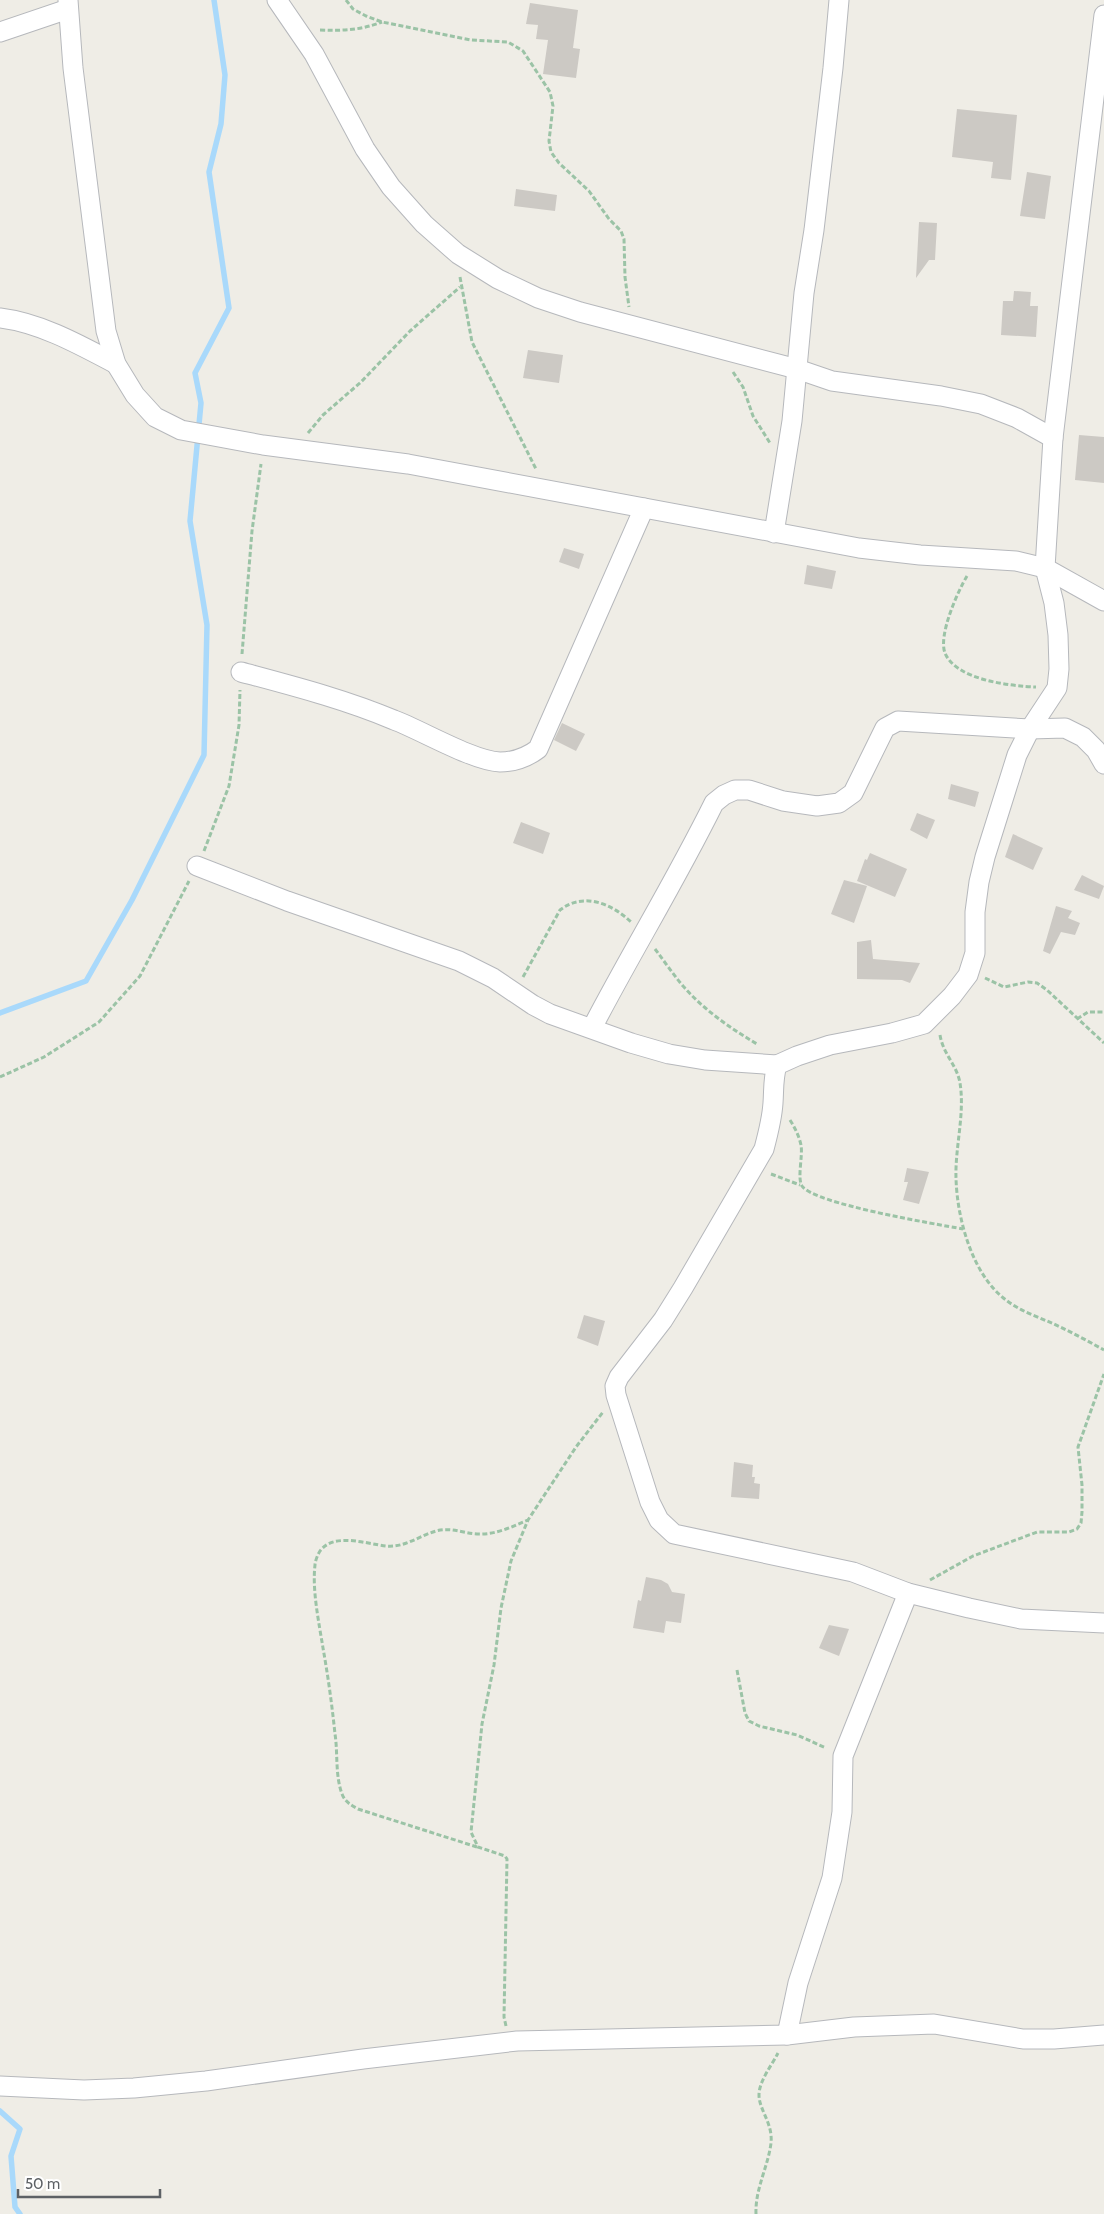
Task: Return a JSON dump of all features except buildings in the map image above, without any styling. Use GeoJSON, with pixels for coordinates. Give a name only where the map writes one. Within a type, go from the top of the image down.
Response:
{"type":"FeatureCollection","features":[{"type":"Feature","properties":{"kind":"street"},"geometry":{"type":"LineString","coordinates":[[277,0],[314,54],[365,149],[391,187],[424,224],[458,254],[498,279],[538,298],[580,312],[796,368],[832,381],[941,396],[980,404],[1016,418],[1053,438]]}},
{"type":"Feature","properties":{"kind":"street"},"geometry":{"type":"LineString","coordinates":[[774,533],[786,466],[804,293],[814,230],[833,68],[839,0]]}},
{"type":"Feature","properties":{"kind":"street"},"geometry":{"type":"LineString","coordinates":[[0,32],[68,4],[73,68],[106,331],[116,364],[135,395],[155,417],[181,430],[263,445],[408,464],[868,549],[920,556],[1016,561],[1045,568],[1104,601]]}},
{"type":"Feature","properties":{"kind":"street"},"geometry":{"type":"LineString","coordinates":[[197,866],[459,961],[493,978],[550,1014],[631,1043],[678,1055],[705,1060],[781,1063],[830,1045],[913,1029],[924,1024],[936,1013],[968,975],[975,953],[976,905],[985,856],[1017,755],[1030,729],[1057,688],[1059,669],[1058,635],[1054,603],[1045,568],[1053,438],[1104,15]]}},
{"type":"Feature","properties":{"kind":"street"},"geometry":{"type":"LineString","coordinates":[[0,318],[11,319],[53,333],[116,364]]}},
{"type":"Feature","properties":{"kind":"street"},"geometry":{"type":"LineString","coordinates":[[241,672],[330,696],[394,720],[468,753],[499,762],[524,759],[538,749],[644,508]]}},
{"type":"Feature","properties":{"kind":"street"},"geometry":{"type":"LineString","coordinates":[[592,1028],[666,896],[714,803],[724,795],[735,790],[749,790],[783,801],[817,806],[839,803],[853,793],[885,728],[898,721],[1030,729],[1065,728],[1083,737],[1096,750],[1104,764]]}},
{"type":"Feature","properties":{"kind":"street"},"geometry":{"type":"LineString","coordinates":[[781,1063],[773,1079],[770,1130],[764,1149],[684,1288],[663,1320],[619,1377],[615,1386],[616,1395],[650,1502],[659,1520],[674,1534],[853,1572],[908,1593],[1021,1619],[1104,1623]]}},
{"type":"Feature","properties":{"kind":"street"},"geometry":{"type":"LineString","coordinates":[[787,2034],[798,1983],[832,1878],[842,1812],[842,1756],[908,1593]]}},
{"type":"Feature","properties":{"kind":"street"},"geometry":{"type":"LineString","coordinates":[[0,2086],[84,2090],[134,2088],[206,2081],[362,2058],[517,2041],[787,2034],[854,2027],[934,2024],[1023,2039],[1054,2039],[1104,2035]]}},
{"type":"Feature","properties":{"kind":"path"},"geometry":{"type":"LineString","coordinates":[[346,0],[353,9],[382,22],[472,40],[508,42],[523,50],[550,92],[553,106],[549,141],[552,152],[559,163],[589,191],[608,219],[621,231],[624,239],[626,284],[634,325]]}},
{"type":"Feature","properties":{"kind":"path"},"geometry":{"type":"LineString","coordinates":[[297,31],[358,30],[382,22]]}},
{"type":"Feature","properties":{"kind":"path"},"geometry":{"type":"LineString","coordinates":[[458,254],[461,286],[472,342],[545,488]]}},
{"type":"Feature","properties":{"kind":"path"},"geometry":{"type":"LineString","coordinates":[[299,449],[311,428],[322,415],[361,382],[410,331],[461,286]]}},
{"type":"Feature","properties":{"kind":"path"},"geometry":{"type":"LineString","coordinates":[[713,346],[739,379],[759,427],[786,466]]}},
{"type":"Feature","properties":{"kind":"path"},"geometry":{"type":"LineString","coordinates":[[0,1077],[44,1057],[99,1022],[140,976],[197,866],[229,786],[239,725],[241,672],[252,531],[263,445]]}},
{"type":"Feature","properties":{"kind":"path"},"geometry":{"type":"LineString","coordinates":[[978,558],[960,587],[944,636],[944,652],[953,666],[972,675],[999,683],[1057,688]]}},
{"type":"Feature","properties":{"kind":"path"},"geometry":{"type":"LineString","coordinates":[[515,993],[560,910],[568,903],[588,900],[609,907],[628,919],[643,934],[683,986],[704,1008],[781,1063]]}},
{"type":"Feature","properties":{"kind":"path"},"geometry":{"type":"LineString","coordinates":[[968,975],[988,978],[1004,987],[1028,982],[1037,983],[1104,1043]]}},
{"type":"Feature","properties":{"kind":"path"},"geometry":{"type":"LineString","coordinates":[[1077,1019],[1088,1012],[1104,1012]]}},
{"type":"Feature","properties":{"kind":"path"},"geometry":{"type":"LineString","coordinates":[[936,1013],[942,1046],[957,1070],[960,1083],[961,1098],[956,1177],[963,1230],[971,1251],[987,1279],[1006,1301],[1104,1350]]}},
{"type":"Feature","properties":{"kind":"path"},"geometry":{"type":"LineString","coordinates":[[773,1104],[789,1119],[797,1133],[802,1156],[801,1185]]}},
{"type":"Feature","properties":{"kind":"path"},"geometry":{"type":"LineString","coordinates":[[753,1169],[801,1185],[806,1191],[819,1197],[963,1230]]}},
{"type":"Feature","properties":{"kind":"path"},"geometry":{"type":"LineString","coordinates":[[908,1593],[973,1556],[997,1546],[1037,1532],[1069,1532],[1077,1530],[1081,1523],[1082,1512],[1082,1485],[1078,1447],[1104,1374]]}},
{"type":"Feature","properties":{"kind":"path"},"geometry":{"type":"LineString","coordinates":[[478,1847],[471,1832],[482,1724],[494,1665],[501,1608],[511,1561],[528,1520],[576,1447],[616,1395]]}},
{"type":"Feature","properties":{"kind":"path"},"geometry":{"type":"LineString","coordinates":[[517,2041],[507,2029],[504,2017],[507,1860],[505,1856],[358,1809],[349,1804],[342,1796],[338,1779],[336,1742],[319,1621],[315,1564],[320,1550],[332,1543],[349,1541],[388,1546],[401,1545],[435,1532],[452,1529],[478,1534],[492,1533],[528,1520]]}},
{"type":"Feature","properties":{"kind":"path"},"geometry":{"type":"LineString","coordinates":[[737,1670],[744,1713],[749,1721],[759,1726],[797,1735],[842,1756]]}},
{"type":"Feature","properties":{"kind":"path"},"geometry":{"type":"LineString","coordinates":[[756,2214],[756,2197],[770,2144],[767,2115],[759,2094],[765,2077],[787,2034]]}},
{"type":"Feature","properties":{"kind":"waterway"},"geometry":{"type":"LineString","coordinates":[[0,1013],[86,981],[132,900],[204,755],[207,625],[190,521],[201,403],[195,373],[229,308],[209,172],[221,124],[225,75],[214,0]]}},
{"type":"Feature","properties":{"kind":"waterway"},"geometry":{"type":"LineString","coordinates":[[0,2111],[20,2129],[11,2156],[15,2207],[20,2214]]}}]}
